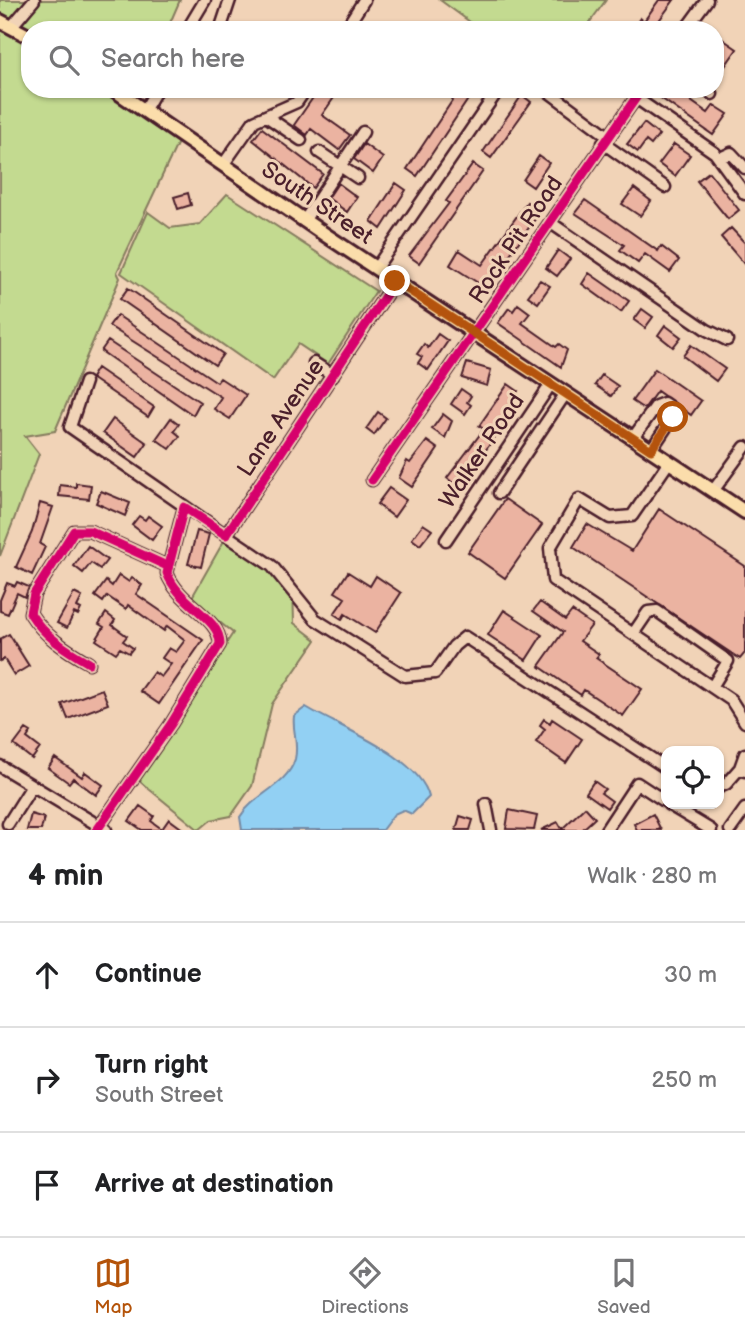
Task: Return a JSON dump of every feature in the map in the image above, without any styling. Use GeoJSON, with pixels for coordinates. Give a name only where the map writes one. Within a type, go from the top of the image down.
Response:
{"type":"FeatureCollection","features":[{"type":"Feature","properties":{"kind":"main road","name":"South Street"},"geometry":{"type":"LineString","coordinates":[[126,98],[304,221],[745,512]]}},
{"type":"Feature","properties":{"kind":"street"},"geometry":{"type":"LineString","coordinates":[[6,23],[34,0]]}},
{"type":"Feature","properties":{"kind":"street"},"geometry":{"type":"LineString","coordinates":[[192,21],[205,0]]}},
{"type":"Feature","properties":{"kind":"street"},"geometry":{"type":"LineString","coordinates":[[223,21],[230,0]]}},
{"type":"Feature","properties":{"kind":"street"},"geometry":{"type":"LineString","coordinates":[[351,21],[364,0]]}},
{"type":"Feature","properties":{"kind":"street"},"geometry":{"type":"LineString","coordinates":[[692,21],[707,0]]}},
{"type":"Feature","properties":{"kind":"street"},"geometry":{"type":"LineString","coordinates":[[144,111],[152,98]]}},
{"type":"Feature","properties":{"kind":"street"},"geometry":{"type":"LineString","coordinates":[[223,165],[254,121],[298,102],[300,98]]}},
{"type":"Feature","properties":{"kind":"street"},"geometry":{"type":"LineString","coordinates":[[376,268],[493,98]]}},
{"type":"Feature","properties":{"kind":"street"},"geometry":{"type":"LineString","coordinates":[[556,98],[665,187]]}},
{"type":"Feature","properties":{"kind":"street","name":"Rock Pit Road"},"geometry":{"type":"LineString","coordinates":[[372,480],[476,334],[636,98]]}},
{"type":"Feature","properties":{"kind":"street"},"geometry":{"type":"LineString","coordinates":[[644,98],[720,158],[745,194]]}},
{"type":"Feature","properties":{"kind":"street"},"geometry":{"type":"LineString","coordinates":[[266,116],[301,140]]}},
{"type":"Feature","properties":{"kind":"street"},"geometry":{"type":"LineString","coordinates":[[304,221],[362,132]]}},
{"type":"Feature","properties":{"kind":"street"},"geometry":{"type":"LineString","coordinates":[[319,152],[358,178]]}},
{"type":"Feature","properties":{"kind":"street"},"geometry":{"type":"LineString","coordinates":[[720,158],[731,153],[745,168]]}},
{"type":"Feature","properties":{"kind":"street"},"geometry":{"type":"LineString","coordinates":[[551,223],[707,330],[727,340]]}},
{"type":"Feature","properties":{"kind":"street","name":"Lane Avenue"},"geometry":{"type":"LineString","coordinates":[[226,535],[395,281]]}},
{"type":"Feature","properties":{"kind":"street"},"geometry":{"type":"LineString","coordinates":[[314,363],[333,375]]}},
{"type":"Feature","properties":{"kind":"street"},"geometry":{"type":"LineString","coordinates":[[85,382],[70,427],[272,566],[315,619],[405,676],[436,673],[454,646],[465,637],[661,765]]}},
{"type":"Feature","properties":{"kind":"street","name":"Walker Road"},"geometry":{"type":"LineString","coordinates":[[446,540],[551,384]]}},
{"type":"Feature","properties":{"kind":"street"},"geometry":{"type":"LineString","coordinates":[[499,493],[566,393]]}},
{"type":"Feature","properties":{"kind":"street"},"geometry":{"type":"LineString","coordinates":[[633,438],[656,405],[664,403],[671,408],[673,417],[651,450]]}},
{"type":"Feature","properties":{"kind":"street"},"geometry":{"type":"LineString","coordinates":[[713,491],[745,447]]}},
{"type":"Feature","properties":{"kind":"street"},"geometry":{"type":"LineString","coordinates":[[669,462],[632,516],[610,518],[579,499],[550,548],[553,580],[731,700],[745,722]]}},
{"type":"Feature","properties":{"kind":"street"},"geometry":{"type":"LineString","coordinates":[[0,766],[101,829],[217,650],[219,634],[209,620],[181,598],[170,581],[167,566],[184,507]]}},
{"type":"Feature","properties":{"kind":"street"},"geometry":{"type":"LineString","coordinates":[[89,663],[38,627],[30,613],[34,594],[74,531],[90,531],[167,566]]}},
{"type":"Feature","properties":{"kind":"street"},"geometry":{"type":"LineString","coordinates":[[633,634],[648,612],[657,611],[728,661],[712,687]]}},
{"type":"Feature","properties":{"kind":"street"},"geometry":{"type":"LineString","coordinates":[[724,786],[743,769],[745,754]]}},
{"type":"Feature","properties":{"kind":"street"},"geometry":{"type":"LineString","coordinates":[[606,830],[637,783],[661,799]]}},
{"type":"Feature","properties":{"kind":"street"},"geometry":{"type":"LineString","coordinates":[[8,824],[32,786]]}},
{"type":"Feature","properties":{"kind":"street"},"geometry":{"type":"LineString","coordinates":[[486,804],[491,830]]}},
{"type":"Feature","properties":{"kind":"street"},"geometry":{"type":"LineString","coordinates":[[677,809],[711,830]]}},
{"type":"Feature","properties":{"kind":"street"},"geometry":{"type":"LineString","coordinates":[[730,830],[745,809]]}},
{"type":"Feature","properties":{"kind":"green space"},"geometry":{"type":"Polygon","coordinates":[[[0,0],[29,0],[11,21],[0,15],[0,0]]]}},
{"type":"Feature","properties":{"kind":"green space"},"geometry":{"type":"Polygon","coordinates":[[[40,0],[180,0],[171,21],[22,21],[40,0]]]}},
{"type":"Feature","properties":{"kind":"green space"},"geometry":{"type":"Polygon","coordinates":[[[440,0],[606,0],[591,21],[469,21],[440,0]]]}},
{"type":"Feature","properties":{"kind":"green space"},"geometry":{"type":"Polygon","coordinates":[[[0,26],[21,38],[21,98],[117,98],[179,140],[117,272],[120,278],[55,431],[25,436],[39,454],[0,556],[0,26]]]}},
{"type":"Feature","properties":{"kind":"green space"},"geometry":{"type":"Polygon","coordinates":[[[227,194],[376,291],[328,364],[298,344],[273,380],[121,273],[148,212],[170,228],[200,224],[227,194]]]}},
{"type":"Feature","properties":{"kind":"green space"},"geometry":{"type":"Polygon","coordinates":[[[225,539],[293,583],[294,623],[316,640],[272,704],[252,786],[231,816],[211,820],[199,830],[138,780],[233,633],[191,599],[225,539]]]}},
{"type":"Feature","properties":{"kind":"water"},"geometry":{"type":"Polygon","coordinates":[[[306,707],[395,756],[422,782],[429,797],[412,814],[403,810],[394,814],[382,830],[242,830],[240,817],[246,809],[278,783],[291,768],[296,753],[294,716],[306,707]]]}},
{"type":"Feature","properties":{"kind":"building"},"geometry":{"type":"Polygon","coordinates":[[[659,0],[674,0],[659,21],[644,21],[659,0]]]}},
{"type":"Feature","properties":{"kind":"building"},"geometry":{"type":"Polygon","coordinates":[[[724,40],[737,49],[724,65],[724,40]]]}},
{"type":"Feature","properties":{"kind":"building"},"geometry":{"type":"Polygon","coordinates":[[[313,98],[334,98],[322,115],[350,135],[339,150],[311,129],[307,135],[294,125],[313,98]]]}},
{"type":"Feature","properties":{"kind":"building"},"geometry":{"type":"Polygon","coordinates":[[[454,98],[469,98],[417,176],[407,169],[454,98]]]}},
{"type":"Feature","properties":{"kind":"building"},"geometry":{"type":"Polygon","coordinates":[[[520,98],[531,102],[491,158],[483,152],[520,98]]]}},
{"type":"Feature","properties":{"kind":"building"},"geometry":{"type":"Polygon","coordinates":[[[661,98],[693,98],[691,101],[708,113],[714,105],[728,114],[713,135],[661,98]]]}},
{"type":"Feature","properties":{"kind":"building"},"geometry":{"type":"Polygon","coordinates":[[[644,123],[659,135],[651,145],[646,141],[638,152],[627,144],[644,123]]]}},
{"type":"Feature","properties":{"kind":"building"},"geometry":{"type":"Polygon","coordinates":[[[262,128],[323,174],[313,188],[253,140],[262,128]]]}},
{"type":"Feature","properties":{"kind":"building"},"geometry":{"type":"Polygon","coordinates":[[[364,144],[383,158],[373,173],[354,159],[364,144]]]}},
{"type":"Feature","properties":{"kind":"building"},"geometry":{"type":"Polygon","coordinates":[[[674,144],[690,155],[675,176],[659,164],[674,144]]]}},
{"type":"Feature","properties":{"kind":"building"},"geometry":{"type":"Polygon","coordinates":[[[539,156],[549,163],[533,187],[523,180],[539,156]]]}},
{"type":"Feature","properties":{"kind":"building"},"geometry":{"type":"Polygon","coordinates":[[[473,164],[483,171],[419,263],[409,256],[449,203],[446,201],[473,164]]]}},
{"type":"Feature","properties":{"kind":"building"},"geometry":{"type":"Polygon","coordinates":[[[709,172],[739,210],[728,219],[697,181],[709,172]]]}},
{"type":"Feature","properties":{"kind":"building"},"geometry":{"type":"Polygon","coordinates":[[[338,183],[357,197],[347,212],[328,198],[338,183]]]}},
{"type":"Feature","properties":{"kind":"building"},"geometry":{"type":"Polygon","coordinates":[[[396,183],[406,190],[381,229],[371,221],[396,183]]]}},
{"type":"Feature","properties":{"kind":"building"},"geometry":{"type":"Polygon","coordinates":[[[634,188],[651,201],[640,216],[622,204],[634,188]]]}},
{"type":"Feature","properties":{"kind":"building"},"geometry":{"type":"Polygon","coordinates":[[[188,193],[191,205],[178,209],[174,197],[188,193]]]}},
{"type":"Feature","properties":{"kind":"building"},"geometry":{"type":"Polygon","coordinates":[[[585,200],[658,251],[661,246],[679,260],[670,272],[645,254],[638,263],[620,250],[624,245],[575,213],[585,200]]]}},
{"type":"Feature","properties":{"kind":"building"},"geometry":{"type":"Polygon","coordinates":[[[527,202],[540,212],[486,288],[450,265],[459,250],[482,265],[527,202]]]}},
{"type":"Feature","properties":{"kind":"building"},"geometry":{"type":"Polygon","coordinates":[[[731,228],[745,243],[745,265],[721,237],[731,228]]]}},
{"type":"Feature","properties":{"kind":"building"},"geometry":{"type":"Polygon","coordinates":[[[558,250],[570,259],[557,276],[546,268],[558,250]]]}},
{"type":"Feature","properties":{"kind":"building"},"geometry":{"type":"Polygon","coordinates":[[[589,273],[629,301],[621,312],[582,284],[589,273]]]}},
{"type":"Feature","properties":{"kind":"building"},"geometry":{"type":"Polygon","coordinates":[[[540,280],[550,286],[538,303],[528,296],[540,280]]]}},
{"type":"Feature","properties":{"kind":"building"},"geometry":{"type":"Polygon","coordinates":[[[128,288],[223,354],[215,365],[120,299],[128,288]]]}},
{"type":"Feature","properties":{"kind":"building"},"geometry":{"type":"Polygon","coordinates":[[[518,304],[530,313],[522,323],[556,347],[559,344],[567,350],[561,367],[498,323],[509,308],[513,311],[518,304]]]}},
{"type":"Feature","properties":{"kind":"building"},"geometry":{"type":"Polygon","coordinates":[[[642,309],[653,317],[645,328],[634,320],[642,309]]]}},
{"type":"Feature","properties":{"kind":"building"},"geometry":{"type":"Polygon","coordinates":[[[117,315],[217,382],[220,378],[246,395],[230,419],[214,409],[221,397],[109,326],[117,315]]]}},
{"type":"Feature","properties":{"kind":"building"},"geometry":{"type":"Polygon","coordinates":[[[665,325],[681,337],[673,347],[658,335],[665,325]]]}},
{"type":"Feature","properties":{"kind":"building"},"geometry":{"type":"Polygon","coordinates":[[[438,334],[448,341],[428,370],[418,363],[422,357],[417,354],[424,344],[428,348],[438,334]]]}},
{"type":"Feature","properties":{"kind":"building"},"geometry":{"type":"Polygon","coordinates":[[[108,341],[200,402],[193,415],[101,351],[108,341]]]}},
{"type":"Feature","properties":{"kind":"building"},"geometry":{"type":"Polygon","coordinates":[[[691,345],[725,369],[716,381],[683,356],[691,345]]]}},
{"type":"Feature","properties":{"kind":"building"},"geometry":{"type":"Polygon","coordinates":[[[467,363],[491,370],[487,386],[462,378],[467,363]]]}},
{"type":"Feature","properties":{"kind":"building"},"geometry":{"type":"Polygon","coordinates":[[[97,368],[154,407],[148,417],[91,378],[97,368]]]}},
{"type":"Feature","properties":{"kind":"building"},"geometry":{"type":"Polygon","coordinates":[[[655,369],[701,401],[691,415],[657,391],[644,409],[632,401],[655,369]]]}},
{"type":"Feature","properties":{"kind":"building"},"geometry":{"type":"Polygon","coordinates":[[[602,375],[618,386],[611,396],[595,385],[602,375]]]}},
{"type":"Feature","properties":{"kind":"building"},"geometry":{"type":"Polygon","coordinates":[[[508,384],[518,391],[510,403],[516,407],[459,488],[447,478],[484,429],[479,426],[508,384]]]}},
{"type":"Feature","properties":{"kind":"building"},"geometry":{"type":"Polygon","coordinates":[[[461,389],[471,396],[467,402],[471,405],[465,414],[451,404],[461,389]]]}},
{"type":"Feature","properties":{"kind":"building"},"geometry":{"type":"Polygon","coordinates":[[[378,412],[386,418],[374,435],[366,429],[378,412]]]}},
{"type":"Feature","properties":{"kind":"building"},"geometry":{"type":"Polygon","coordinates":[[[443,414],[452,421],[445,438],[432,429],[443,414]]]}},
{"type":"Feature","properties":{"kind":"building"},"geometry":{"type":"Polygon","coordinates":[[[171,418],[179,424],[174,431],[180,436],[170,449],[156,439],[171,418]]]}},
{"type":"Feature","properties":{"kind":"building"},"geometry":{"type":"Polygon","coordinates":[[[113,419],[147,443],[137,457],[103,433],[113,419]]]}},
{"type":"Feature","properties":{"kind":"building"},"geometry":{"type":"Polygon","coordinates":[[[427,441],[438,449],[412,487],[399,478],[407,461],[410,463],[427,441]]]}},
{"type":"Feature","properties":{"kind":"building"},"geometry":{"type":"Polygon","coordinates":[[[76,483],[91,485],[89,499],[59,496],[60,485],[76,487],[76,483]]]}},
{"type":"Feature","properties":{"kind":"building"},"geometry":{"type":"Polygon","coordinates":[[[389,488],[406,500],[394,517],[377,504],[389,488]]]}},
{"type":"Feature","properties":{"kind":"building"},"geometry":{"type":"Polygon","coordinates":[[[101,491],[130,503],[125,516],[96,503],[101,491]]]}},
{"type":"Feature","properties":{"kind":"building"},"geometry":{"type":"Polygon","coordinates":[[[505,499],[542,525],[505,578],[468,552],[505,499]]]}},
{"type":"Feature","properties":{"kind":"building"},"geometry":{"type":"Polygon","coordinates":[[[40,503],[53,507],[40,544],[45,547],[32,575],[16,567],[32,532],[40,503]]]}},
{"type":"Feature","properties":{"kind":"building"},"geometry":{"type":"Polygon","coordinates":[[[659,509],[745,566],[745,653],[740,659],[573,547],[587,524],[632,551],[659,509]]]}},
{"type":"Feature","properties":{"kind":"building"},"geometry":{"type":"Polygon","coordinates":[[[139,516],[145,520],[148,516],[162,526],[152,540],[132,525],[139,516]]]}},
{"type":"Feature","properties":{"kind":"building"},"geometry":{"type":"Polygon","coordinates":[[[423,524],[432,530],[420,545],[412,539],[423,524]]]}},
{"type":"Feature","properties":{"kind":"building"},"geometry":{"type":"Polygon","coordinates":[[[197,531],[209,534],[201,567],[188,564],[197,531]]]}},
{"type":"Feature","properties":{"kind":"building"},"geometry":{"type":"Polygon","coordinates":[[[88,546],[107,560],[100,569],[91,563],[83,573],[74,566],[88,546]]]}},
{"type":"Feature","properties":{"kind":"building"},"geometry":{"type":"Polygon","coordinates":[[[348,572],[370,586],[376,576],[401,593],[375,633],[345,614],[342,619],[334,614],[345,598],[335,592],[348,572]]]}},
{"type":"Feature","properties":{"kind":"building"},"geometry":{"type":"Polygon","coordinates":[[[119,575],[129,582],[132,578],[142,585],[136,594],[203,640],[159,704],[140,691],[154,672],[161,677],[171,664],[162,658],[169,648],[176,652],[185,640],[167,626],[164,631],[128,605],[126,609],[107,596],[103,602],[95,596],[106,581],[112,586],[119,575]]]}},
{"type":"Feature","properties":{"kind":"building"},"geometry":{"type":"Polygon","coordinates":[[[17,582],[29,587],[25,597],[17,593],[8,614],[0,611],[0,600],[7,583],[15,586],[17,582]]]}},
{"type":"Feature","properties":{"kind":"building"},"geometry":{"type":"Polygon","coordinates":[[[74,593],[82,597],[77,607],[81,609],[78,615],[74,613],[67,628],[57,623],[74,593]]]}},
{"type":"Feature","properties":{"kind":"building"},"geometry":{"type":"Polygon","coordinates":[[[540,602],[565,620],[572,611],[592,625],[580,641],[599,654],[596,658],[642,689],[623,716],[584,690],[581,695],[539,666],[563,632],[533,611],[540,602]]]}},
{"type":"Feature","properties":{"kind":"building"},"geometry":{"type":"Polygon","coordinates":[[[504,610],[542,635],[526,660],[488,635],[504,610]]]}},
{"type":"Feature","properties":{"kind":"building"},"geometry":{"type":"Polygon","coordinates":[[[106,613],[115,620],[112,625],[127,636],[123,641],[133,648],[129,653],[120,648],[116,653],[96,640],[104,627],[99,624],[106,613]]]}},
{"type":"Feature","properties":{"kind":"building"},"geometry":{"type":"Polygon","coordinates":[[[9,634],[29,666],[14,675],[4,659],[0,661],[0,639],[9,634]]]}},
{"type":"Feature","properties":{"kind":"building"},"geometry":{"type":"Polygon","coordinates":[[[102,689],[108,704],[68,719],[62,704],[102,689]]]}},
{"type":"Feature","properties":{"kind":"building"},"geometry":{"type":"Polygon","coordinates":[[[544,719],[550,723],[552,719],[582,739],[566,763],[536,742],[545,729],[540,725],[544,719]]]}},
{"type":"Feature","properties":{"kind":"building"},"geometry":{"type":"Polygon","coordinates":[[[26,729],[31,732],[27,738],[40,748],[32,759],[14,745],[26,729]]]}},
{"type":"Feature","properties":{"kind":"building"},"geometry":{"type":"Polygon","coordinates":[[[55,758],[82,777],[85,772],[103,785],[96,795],[73,778],[69,783],[48,768],[55,758]]]}},
{"type":"Feature","properties":{"kind":"building"},"geometry":{"type":"Polygon","coordinates":[[[594,781],[605,789],[601,793],[612,801],[607,808],[586,793],[594,781]]]}},
{"type":"Feature","properties":{"kind":"building"},"geometry":{"type":"Polygon","coordinates":[[[140,806],[154,816],[151,821],[162,829],[169,819],[184,830],[142,830],[129,821],[140,806]]]}},
{"type":"Feature","properties":{"kind":"building"},"geometry":{"type":"Polygon","coordinates":[[[585,807],[595,818],[582,830],[541,830],[558,822],[562,829],[585,807]]]}},
{"type":"Feature","properties":{"kind":"building"},"geometry":{"type":"Polygon","coordinates":[[[509,810],[537,816],[534,830],[506,829],[509,810]]]}},
{"type":"Feature","properties":{"kind":"building"},"geometry":{"type":"Polygon","coordinates":[[[31,814],[44,818],[41,830],[27,830],[31,814]]]}},
{"type":"Feature","properties":{"kind":"building"},"geometry":{"type":"Polygon","coordinates":[[[653,814],[661,830],[637,830],[634,824],[653,814]]]}},
{"type":"Feature","properties":{"kind":"building"},"geometry":{"type":"Polygon","coordinates":[[[460,816],[473,820],[470,830],[456,830],[460,816]]]}},
{"type":"Feature","properties":{"kind":"cycle path"},"geometry":{"type":"LineString","coordinates":[[372,480],[636,98]]}},
{"type":"Feature","properties":{"kind":"cycle path"},"geometry":{"type":"LineString","coordinates":[[97,830],[171,724],[220,644],[213,626],[180,594],[167,573],[184,507],[226,535],[395,281]]}},
{"type":"Feature","properties":{"kind":"cycle path"},"geometry":{"type":"LineString","coordinates":[[89,663],[56,642],[30,613],[34,594],[74,531],[90,531],[167,566]]}},
{"type":"Feature","properties":{"kind":"route"},"geometry":{"type":"LineString","coordinates":[[395,281],[651,450],[673,417]]}}]}
